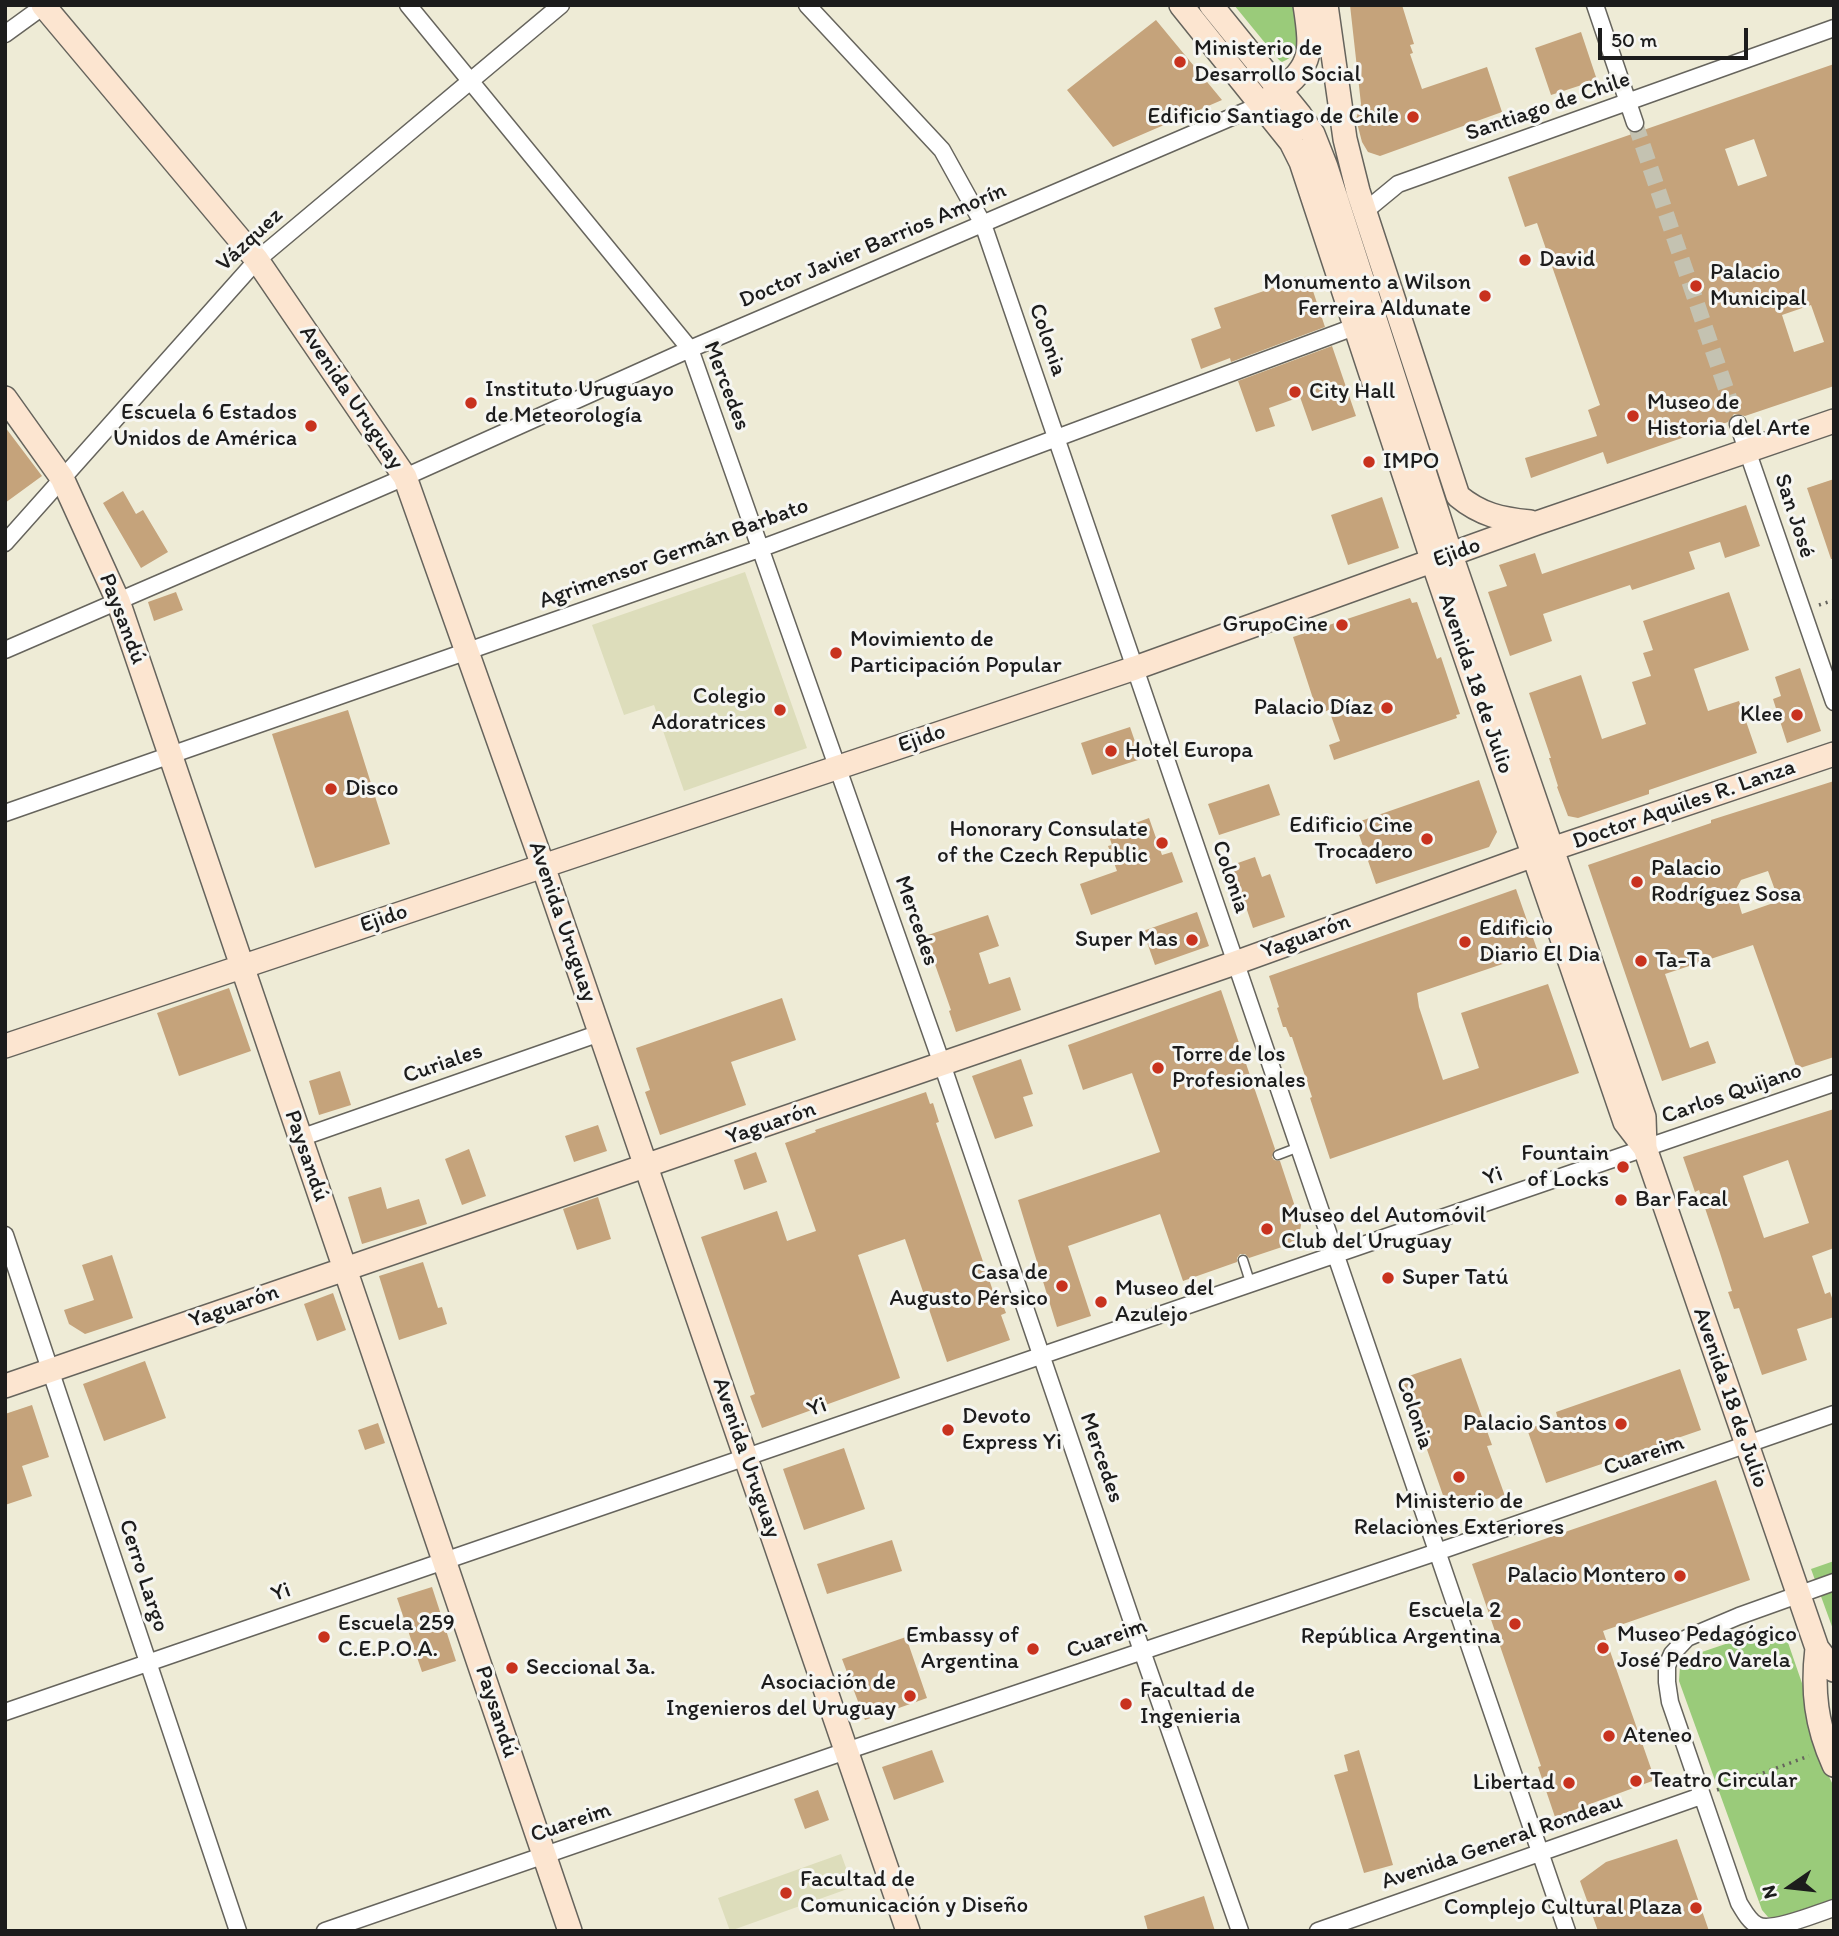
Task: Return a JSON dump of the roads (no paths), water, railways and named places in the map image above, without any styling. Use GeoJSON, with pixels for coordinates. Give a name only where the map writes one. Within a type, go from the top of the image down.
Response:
{"type":"FeatureCollection","features":[{"type":"Feature","properties":{"kind":"street","name":"Mercedes"},"geometry":{"type":"LineString","coordinates":[[408,5],[690,349],[942,1065],[1240,1931]]}},
{"type":"Feature","properties":{"kind":"street","name":"Vázquez"},"geometry":{"type":"LineString","coordinates":[[5,543],[257,260],[561,5]]}},
{"type":"Feature","properties":{"kind":"street","name":"Colonia"},"geometry":{"type":"LineString","coordinates":[[807,5],[942,150],[983,224],[1567,1931]]}},
{"type":"Feature","properties":{"kind":"street","name":"Avenida 18 de Julio"},"geometry":{"type":"LineString","coordinates":[[1181,5],[1291,142],[1301,162],[1354,327],[1442,559],[1544,852],[1625,1122],[1645,1148],[1817,1648],[1834,1670]]}},
{"type":"Feature","properties":{"kind":"street","name":"Avenida 18 de Julio"},"geometry":{"type":"LineString","coordinates":[[1211,5],[1313,134],[1418,453],[1442,559]]}},
{"type":"Feature","properties":{"kind":"street"},"geometry":{"type":"LineString","coordinates":[[1260,105],[1298,76],[1308,57],[1311,42],[1305,5]]}},
{"type":"Feature","properties":{"kind":"street","name":"Avenida 18 de Julio"},"geometry":{"type":"LineString","coordinates":[[1326,5],[1345,139],[1364,212],[1458,496]]}},
{"type":"Feature","properties":{"kind":"street"},"geometry":{"type":"LineString","coordinates":[[1595,5],[1635,123]]}},
{"type":"Feature","properties":{"kind":"street"},"geometry":{"type":"LineString","coordinates":[[5,34],[44,6]]}},
{"type":"Feature","properties":{"kind":"street","name":"Avenida Uruguay"},"geometry":{"type":"LineString","coordinates":[[44,6],[257,260],[405,477],[543,866],[908,1931]]}},
{"type":"Feature","properties":{"kind":"street","name":"Santiago de Chile"},"geometry":{"type":"LineString","coordinates":[[1364,212],[1398,184],[1834,28]]}},
{"type":"Feature","properties":{"kind":"street","name":"Doctor Javier Barrios Amorín"},"geometry":{"type":"LineString","coordinates":[[5,650],[405,477],[690,349],[1260,105]]}},
{"type":"Feature","properties":{"kind":"street","name":"Agrimensor Germán Barbato"},"geometry":{"type":"LineString","coordinates":[[5,813],[762,548],[1354,327]]}},
{"type":"Feature","properties":{"kind":"street","name":"Paysandú"},"geometry":{"type":"LineString","coordinates":[[5,398],[62,478],[118,601],[570,1931]]}},
{"type":"Feature","properties":{"kind":"street","name":"Avenida 18 de Julio"},"geometry":{"type":"LineString","coordinates":[[1427,405],[1418,453],[1441,482],[1477,510],[1490,516],[1537,523]]}},
{"type":"Feature","properties":{"kind":"street","name":"Ejido"},"geometry":{"type":"LineString","coordinates":[[5,1046],[1135,668],[1537,523],[1834,421]]}},
{"type":"Feature","properties":{"kind":"street","name":"San José"},"geometry":{"type":"LineString","coordinates":[[1738,424],[1834,702]]}},
{"type":"Feature","properties":{"kind":"street","name":"Doctor Aquiles R. Lanza"},"geometry":{"type":"LineString","coordinates":[[1544,852],[1834,754]]}},
{"type":"Feature","properties":{"kind":"street","name":"Yaguarón"},"geometry":{"type":"LineString","coordinates":[[5,1386],[942,1065],[1544,852]]}},
{"type":"Feature","properties":{"kind":"street","name":"Curiales"},"geometry":{"type":"LineString","coordinates":[[300,1138],[600,1033]]}},
{"type":"Feature","properties":{"kind":"street","name":"Carlos Quijano"},"geometry":{"type":"LineString","coordinates":[[1645,1148],[1834,1083]]}},
{"type":"Feature","properties":{"kind":"street","name":"Yi"},"geometry":{"type":"LineString","coordinates":[[5,1712],[1645,1148]]}},
{"type":"Feature","properties":{"kind":"street","name":"Cerro Largo"},"geometry":{"type":"LineString","coordinates":[[5,1235],[238,1931]]}},
{"type":"Feature","properties":{"kind":"street","name":"Cuareim"},"geometry":{"type":"LineString","coordinates":[[325,1931],[1834,1414]]}},
{"type":"Feature","properties":{"kind":"street"},"geometry":{"type":"LineString","coordinates":[[1834,1582],[1706,1628],[1686,1638],[1672,1654],[1667,1666],[1670,1702],[1739,1903],[1754,1924],[1771,1928],[1834,1908]]}},
{"type":"Feature","properties":{"kind":"street","name":"Avenida 18 de Julio"},"geometry":{"type":"LineString","coordinates":[[1817,1648],[1813,1681],[1817,1715],[1829,1755]]}},
{"type":"Feature","properties":{"kind":"street","name":"Avenida General Rondeau"},"geometry":{"type":"LineString","coordinates":[[1318,1931],[1701,1796]]}},
{"type":"Feature","properties":{"kind":"lane"},"geometry":{"type":"LineString","coordinates":[[1278,1155],[1299,1147]]}},
{"type":"Feature","properties":{"kind":"lane"},"geometry":{"type":"LineString","coordinates":[[1243,1260],[1251,1285]]}},
{"type":"Feature","properties":{"kind":"tunnel"},"geometry":{"type":"LineString","coordinates":[[1635,123],[1738,424]]}},
{"type":"Feature","properties":{"kind":"place","name":"Ministerio de Desarrollo Social"},"geometry":{"type":"Point","coordinates":[1180,62]}},
{"type":"Feature","properties":{"kind":"place","name":"Edificio Santiago de Chile"},"geometry":{"type":"Point","coordinates":[1413,117]}},
{"type":"Feature","properties":{"kind":"place","name":"David"},"geometry":{"type":"Point","coordinates":[1525,260]}},
{"type":"Feature","properties":{"kind":"place","name":"Palacio Municipal"},"geometry":{"type":"Point","coordinates":[1696,286]}},
{"type":"Feature","properties":{"kind":"place","name":"Monumento a Wilson Ferreira Aldunate"},"geometry":{"type":"Point","coordinates":[1485,296]}},
{"type":"Feature","properties":{"kind":"place","name":"City Hall"},"geometry":{"type":"Point","coordinates":[1295,392]}},
{"type":"Feature","properties":{"kind":"place","name":"Instituto Uruguayo de Meteorología"},"geometry":{"type":"Point","coordinates":[471,403]}},
{"type":"Feature","properties":{"kind":"place","name":"Museo de Historia del Arte"},"geometry":{"type":"Point","coordinates":[1633,416]}},
{"type":"Feature","properties":{"kind":"place","name":"Escuela 6 Estados Unidos de América"},"geometry":{"type":"Point","coordinates":[311,426]}},
{"type":"Feature","properties":{"kind":"place","name":"IMPO"},"geometry":{"type":"Point","coordinates":[1369,462]}},
{"type":"Feature","properties":{"kind":"place","name":"GrupoCine"},"geometry":{"type":"Point","coordinates":[1342,625]}},
{"type":"Feature","properties":{"kind":"place","name":"Movimiento de Participación Popular"},"geometry":{"type":"Point","coordinates":[836,653]}},
{"type":"Feature","properties":{"kind":"place","name":"Palacio Díaz"},"geometry":{"type":"Point","coordinates":[1387,708]}},
{"type":"Feature","properties":{"kind":"place","name":"Colegio Adoratrices"},"geometry":{"type":"Point","coordinates":[780,710]}},
{"type":"Feature","properties":{"kind":"place","name":"Klee"},"geometry":{"type":"Point","coordinates":[1797,715]}},
{"type":"Feature","properties":{"kind":"place","name":"Hotel Europa"},"geometry":{"type":"Point","coordinates":[1111,751]}},
{"type":"Feature","properties":{"kind":"place","name":"Disco"},"geometry":{"type":"Point","coordinates":[331,789]}},
{"type":"Feature","properties":{"kind":"place","name":"Edificio Cine Trocadero"},"geometry":{"type":"Point","coordinates":[1427,839]}},
{"type":"Feature","properties":{"kind":"place","name":"Honorary Consulate of the Czech Republic"},"geometry":{"type":"Point","coordinates":[1162,843]}},
{"type":"Feature","properties":{"kind":"place","name":"Palacio Rodríguez Sosa"},"geometry":{"type":"Point","coordinates":[1637,882]}},
{"type":"Feature","properties":{"kind":"place","name":"Super Mas"},"geometry":{"type":"Point","coordinates":[1192,940]}},
{"type":"Feature","properties":{"kind":"place","name":"Edificio Diario El Dia"},"geometry":{"type":"Point","coordinates":[1465,942]}},
{"type":"Feature","properties":{"kind":"place","name":"Ta-Ta"},"geometry":{"type":"Point","coordinates":[1641,961]}},
{"type":"Feature","properties":{"kind":"place","name":"Torre de los Profesionales"},"geometry":{"type":"Point","coordinates":[1158,1068]}},
{"type":"Feature","properties":{"kind":"place","name":"Fountain of Locks"},"geometry":{"type":"Point","coordinates":[1623,1167]}},
{"type":"Feature","properties":{"kind":"place","name":"Bar Facal"},"geometry":{"type":"Point","coordinates":[1621,1200]}},
{"type":"Feature","properties":{"kind":"place","name":"Museo del Automóvil Club del Uruguay"},"geometry":{"type":"Point","coordinates":[1267,1229]}},
{"type":"Feature","properties":{"kind":"place","name":"Super Tatú"},"geometry":{"type":"Point","coordinates":[1388,1278]}},
{"type":"Feature","properties":{"kind":"place","name":"Casa de Augusto Pérsico"},"geometry":{"type":"Point","coordinates":[1062,1286]}},
{"type":"Feature","properties":{"kind":"place","name":"Museo del Azulejo"},"geometry":{"type":"Point","coordinates":[1101,1302]}},
{"type":"Feature","properties":{"kind":"place","name":"Palacio Santos"},"geometry":{"type":"Point","coordinates":[1621,1424]}},
{"type":"Feature","properties":{"kind":"place","name":"Devoto Express Yi"},"geometry":{"type":"Point","coordinates":[948,1430]}},
{"type":"Feature","properties":{"kind":"place","name":"Ministerio de Relaciones Exteriores"},"geometry":{"type":"Point","coordinates":[1459,1477]}},
{"type":"Feature","properties":{"kind":"place","name":"Palacio Montero"},"geometry":{"type":"Point","coordinates":[1680,1576]}},
{"type":"Feature","properties":{"kind":"place","name":"Escuela 2 República Argentina"},"geometry":{"type":"Point","coordinates":[1515,1624]}},
{"type":"Feature","properties":{"kind":"place","name":"Escuela 259 C.E.P.O.A."},"geometry":{"type":"Point","coordinates":[324,1637]}},
{"type":"Feature","properties":{"kind":"place","name":"Museo Pedagógico José Pedro Varela"},"geometry":{"type":"Point","coordinates":[1603,1648]}},
{"type":"Feature","properties":{"kind":"place","name":"Embassy of Argentina"},"geometry":{"type":"Point","coordinates":[1033,1649]}},
{"type":"Feature","properties":{"kind":"place","name":"Seccional 3a."},"geometry":{"type":"Point","coordinates":[512,1668]}},
{"type":"Feature","properties":{"kind":"place","name":"Asociación de Ingenieros del Uruguay"},"geometry":{"type":"Point","coordinates":[910,1696]}},
{"type":"Feature","properties":{"kind":"place","name":"Facultad de Ingenieria"},"geometry":{"type":"Point","coordinates":[1126,1704]}},
{"type":"Feature","properties":{"kind":"place","name":"Ateneo"},"geometry":{"type":"Point","coordinates":[1609,1736]}},
{"type":"Feature","properties":{"kind":"place","name":"Teatro Circular"},"geometry":{"type":"Point","coordinates":[1636,1781]}},
{"type":"Feature","properties":{"kind":"place","name":"Libertad"},"geometry":{"type":"Point","coordinates":[1569,1783]}},
{"type":"Feature","properties":{"kind":"place","name":"Facultad de Comunicación y Diseño"},"geometry":{"type":"Point","coordinates":[786,1893]}},
{"type":"Feature","properties":{"kind":"place","name":"Complejo Cultural Plaza"},"geometry":{"type":"Point","coordinates":[1696,1908]}}]}
